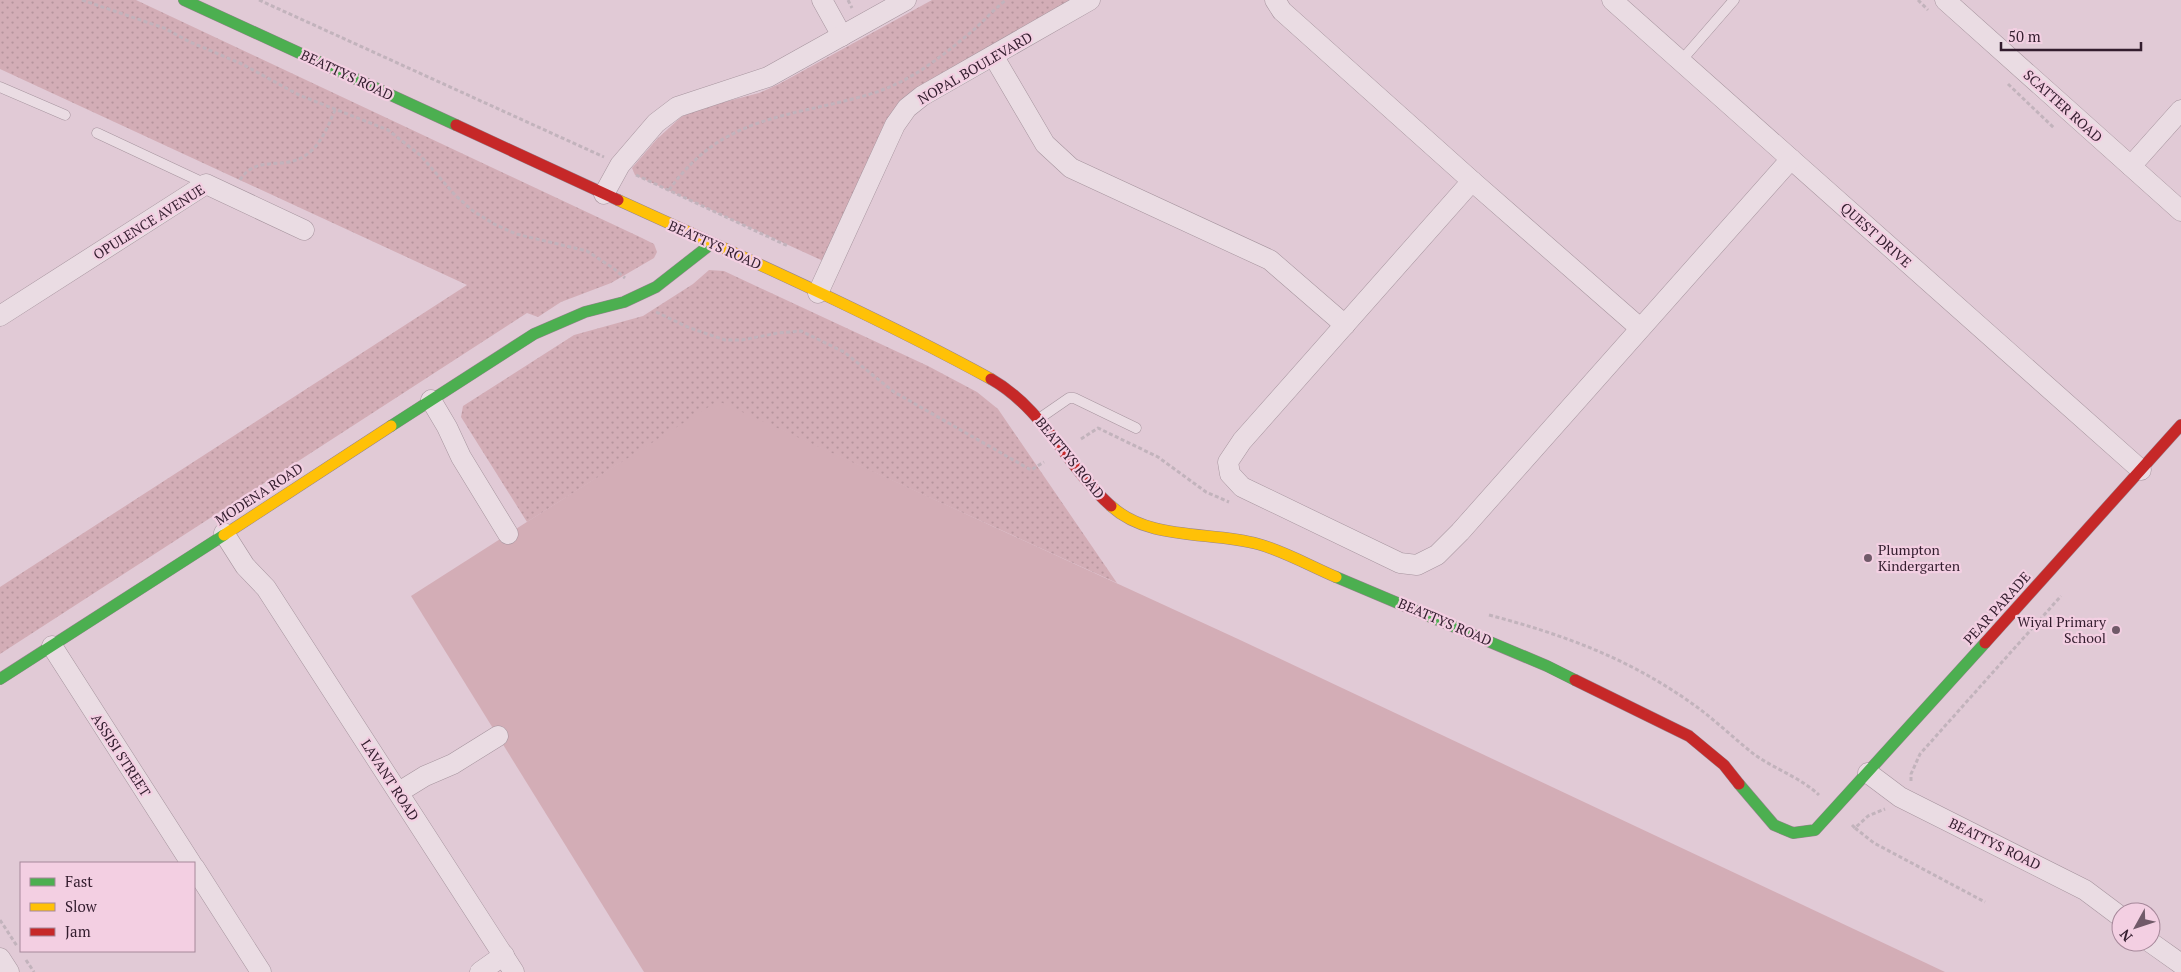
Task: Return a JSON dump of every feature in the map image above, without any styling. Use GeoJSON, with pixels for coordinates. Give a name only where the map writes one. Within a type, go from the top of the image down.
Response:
{"type":"FeatureCollection","features":[{"type":"Feature","properties":{"kind":"street","name":"BEATTYS ROAD"},"geometry":{"type":"LineString","coordinates":[[184,0],[604,194],[687,238],[711,244],[950,357],[997,383],[1039,418],[1096,493],[1118,513],[1140,524],[1160,530],[1220,536],[1258,544],[1547,666],[1690,736],[1724,766],[1774,825],[1793,833],[1815,830],[1835,810]]}},
{"type":"Feature","properties":{"kind":"street"},"geometry":{"type":"LineString","coordinates":[[822,0],[842,36]]}},
{"type":"Feature","properties":{"kind":"street"},"geometry":{"type":"LineString","coordinates":[[604,194],[620,165],[656,123],[677,107],[768,77],[906,0]]}},
{"type":"Feature","properties":{"kind":"street","name":"NOPAL BOULEVARD"},"geometry":{"type":"LineString","coordinates":[[818,293],[895,125],[907,108],[922,96],[994,57],[1090,0]]}},
{"type":"Feature","properties":{"kind":"street"},"geometry":{"type":"LineString","coordinates":[[1275,0],[1282,11],[1640,328]]}},
{"type":"Feature","properties":{"kind":"street","name":"QUEST DRIVE"},"geometry":{"type":"LineString","coordinates":[[1612,0],[2141,470]]}},
{"type":"Feature","properties":{"kind":"street","name":"SCATTER ROAD"},"geometry":{"type":"LineString","coordinates":[[1945,0],[2181,211]]}},
{"type":"Feature","properties":{"kind":"street"},"geometry":{"type":"LineString","coordinates":[[994,57],[1045,144],[1071,168],[1270,260],[1345,325]]}},
{"type":"Feature","properties":{"kind":"street"},"geometry":{"type":"LineString","coordinates":[[2131,166],[2181,110]]}},
{"type":"Feature","properties":{"kind":"street"},"geometry":{"type":"LineString","coordinates":[[1472,181],[1242,442],[1228,462],[1230,474],[1242,487],[1400,563],[1417,564],[1437,555],[1460,532],[1790,159]]}},
{"type":"Feature","properties":{"kind":"street","name":"OPULENCE AVENUE"},"geometry":{"type":"LineString","coordinates":[[0,316],[206,184],[304,230]]}},
{"type":"Feature","properties":{"kind":"street","name":"MODENA ROAD"},"geometry":{"type":"LineString","coordinates":[[636,291],[670,277],[711,244]]}},
{"type":"Feature","properties":{"kind":"street","name":"MODENA ROAD"},"geometry":{"type":"LineString","coordinates":[[0,679],[534,334],[585,312],[624,302],[675,258]]}},
{"type":"Feature","properties":{"kind":"street"},"geometry":{"type":"LineString","coordinates":[[426,403],[447,427],[461,457],[508,534]]}},
{"type":"Feature","properties":{"kind":"street","name":"PEAR PARADE"},"geometry":{"type":"LineString","coordinates":[[1835,810],[2181,425]]}},
{"type":"Feature","properties":{"kind":"street","name":"LAVANT ROAD"},"geometry":{"type":"LineString","coordinates":[[229,530],[254,560],[266,588],[402,798],[507,966]]}},
{"type":"Feature","properties":{"kind":"street","name":"ASSISI STREET"},"geometry":{"type":"LineString","coordinates":[[52,646],[190,862]]}},
{"type":"Feature","properties":{"kind":"street"},"geometry":{"type":"LineString","coordinates":[[402,798],[425,776],[453,764],[498,736]]}},
{"type":"Feature","properties":{"kind":"street","name":"BEATTYS ROAD"},"geometry":{"type":"LineString","coordinates":[[1868,773],[1900,797],[2054,872],[2085,890],[2111,910]]}},
{"type":"Feature","properties":{"kind":"street"},"geometry":{"type":"LineString","coordinates":[[195,869],[261,972]]}},
{"type":"Feature","properties":{"kind":"street"},"geometry":{"type":"LineString","coordinates":[[2161,950],[2181,964]]}},
{"type":"Feature","properties":{"kind":"street"},"geometry":{"type":"LineString","coordinates":[[0,958],[9,972]]}},
{"type":"Feature","properties":{"kind":"street"},"geometry":{"type":"LineString","coordinates":[[480,972],[507,966]]}},
{"type":"Feature","properties":{"kind":"lane"},"geometry":{"type":"LineString","coordinates":[[1681,62],[1734,0]]}},
{"type":"Feature","properties":{"kind":"lane"},"geometry":{"type":"LineString","coordinates":[[0,87],[65,115]]}},
{"type":"Feature","properties":{"kind":"lane"},"geometry":{"type":"LineString","coordinates":[[97,134],[206,184]]}},
{"type":"Feature","properties":{"kind":"lane"},"geometry":{"type":"LineString","coordinates":[[1039,418],[1069,398],[1074,398],[1136,428]]}},
{"type":"Feature","properties":{"kind":"path"},"geometry":{"type":"LineString","coordinates":[[82,0],[164,28],[190,42],[242,64],[299,95],[388,130],[420,155],[455,195],[473,211],[494,224],[516,234],[588,251],[613,268],[665,318],[725,340],[742,340],[800,331],[844,352],[894,392],[1031,470],[1098,428],[1158,457],[1206,492],[1232,504]]}},
{"type":"Feature","properties":{"kind":"path"},"geometry":{"type":"LineString","coordinates":[[259,0],[620,165],[668,190],[788,246]]}},
{"type":"Feature","properties":{"kind":"path"},"geometry":{"type":"LineString","coordinates":[[848,0],[853,8]]}},
{"type":"Feature","properties":{"kind":"path"},"geometry":{"type":"LineString","coordinates":[[668,190],[684,170],[706,150],[736,131],[762,120],[844,101],[896,84],[949,50],[1006,0]]}},
{"type":"Feature","properties":{"kind":"path"},"geometry":{"type":"LineString","coordinates":[[233,196],[241,178],[254,166],[283,164],[306,156],[324,135],[335,110]]}},
{"type":"Feature","properties":{"kind":"path"},"geometry":{"type":"LineString","coordinates":[[1855,828],[1868,816],[1891,806],[1910,786],[1911,774],[1920,754],[2064,593]]}},
{"type":"Feature","properties":{"kind":"path"},"geometry":{"type":"LineString","coordinates":[[1483,613],[1557,634],[1621,661],[1657,680],[1719,723],[1773,768],[1813,789],[1855,828],[1874,842],[1985,902]]}},
{"type":"Feature","properties":{"kind":"shaded area"},"geometry":{"type":"Polygon","coordinates":[[[0,0],[136,0],[642,238],[654,244],[657,252],[654,258],[611,283],[561,302],[538,317],[527,313],[0,654],[0,587],[467,285],[0,69],[0,0]]]}},
{"type":"Feature","properties":{"kind":"shaded area"},"geometry":{"type":"Polygon","coordinates":[[[932,0],[1090,0],[907,108],[832,265],[635,175],[632,168],[657,139],[681,117],[701,108],[759,93],[779,84],[932,0]]]}},
{"type":"Feature","properties":{"kind":"shaded area"},"geometry":{"type":"Polygon","coordinates":[[[709,270],[724,271],[928,366],[977,392],[998,409],[1117,583],[718,401],[527,522],[461,417],[463,406],[574,335],[643,316],[693,284],[709,270]]]}},
{"type":"Feature","properties":{"kind":"shaded area"},"geometry":{"type":"Polygon","coordinates":[[[718,400],[1238,639],[1945,972],[644,972],[411,596],[718,400]]]}},
{"type":"Feature","properties":{"kind":"traffic: fast"},"geometry":{"type":"LineString","coordinates":[[184,0],[456,125]]}},
{"type":"Feature","properties":{"kind":"traffic: fast"},"geometry":{"type":"LineString","coordinates":[[391,426],[534,334],[585,312],[624,302],[656,287],[711,244]]}},
{"type":"Feature","properties":{"kind":"traffic: fast"},"geometry":{"type":"LineString","coordinates":[[0,679],[224,535]]}},
{"type":"Feature","properties":{"kind":"traffic: fast"},"geometry":{"type":"LineString","coordinates":[[1336,577],[1547,666],[1575,680]]}},
{"type":"Feature","properties":{"kind":"traffic: fast"},"geometry":{"type":"LineString","coordinates":[[1739,784],[1774,825],[1793,833],[1815,830],[1985,643]]}},
{"type":"Feature","properties":{"kind":"traffic: slow"},"geometry":{"type":"LineString","coordinates":[[618,200],[853,308],[991,379]]}},
{"type":"Feature","properties":{"kind":"traffic: slow"},"geometry":{"type":"LineString","coordinates":[[224,535],[391,426]]}},
{"type":"Feature","properties":{"kind":"traffic: slow"},"geometry":{"type":"LineString","coordinates":[[1111,506],[1126,517],[1143,525],[1162,530],[1258,544],[1336,577]]}},
{"type":"Feature","properties":{"kind":"traffic: jam"},"geometry":{"type":"LineString","coordinates":[[456,125],[618,200]]}},
{"type":"Feature","properties":{"kind":"traffic: jam"},"geometry":{"type":"LineString","coordinates":[[991,379],[1010,391],[1026,406],[1041,422],[1095,491],[1111,506]]}},
{"type":"Feature","properties":{"kind":"traffic: jam"},"geometry":{"type":"LineString","coordinates":[[1985,643],[2181,425]]}},
{"type":"Feature","properties":{"kind":"traffic: jam"},"geometry":{"type":"LineString","coordinates":[[1575,680],[1689,736],[1724,765],[1739,784]]}},
{"type":"Feature","properties":{"kind":"place","name":"Plumpton Kindergarten"},"geometry":{"type":"Point","coordinates":[1868,558]}},
{"type":"Feature","properties":{"kind":"place","name":"Wiyal Primary School"},"geometry":{"type":"Point","coordinates":[2116,630]}}]}
